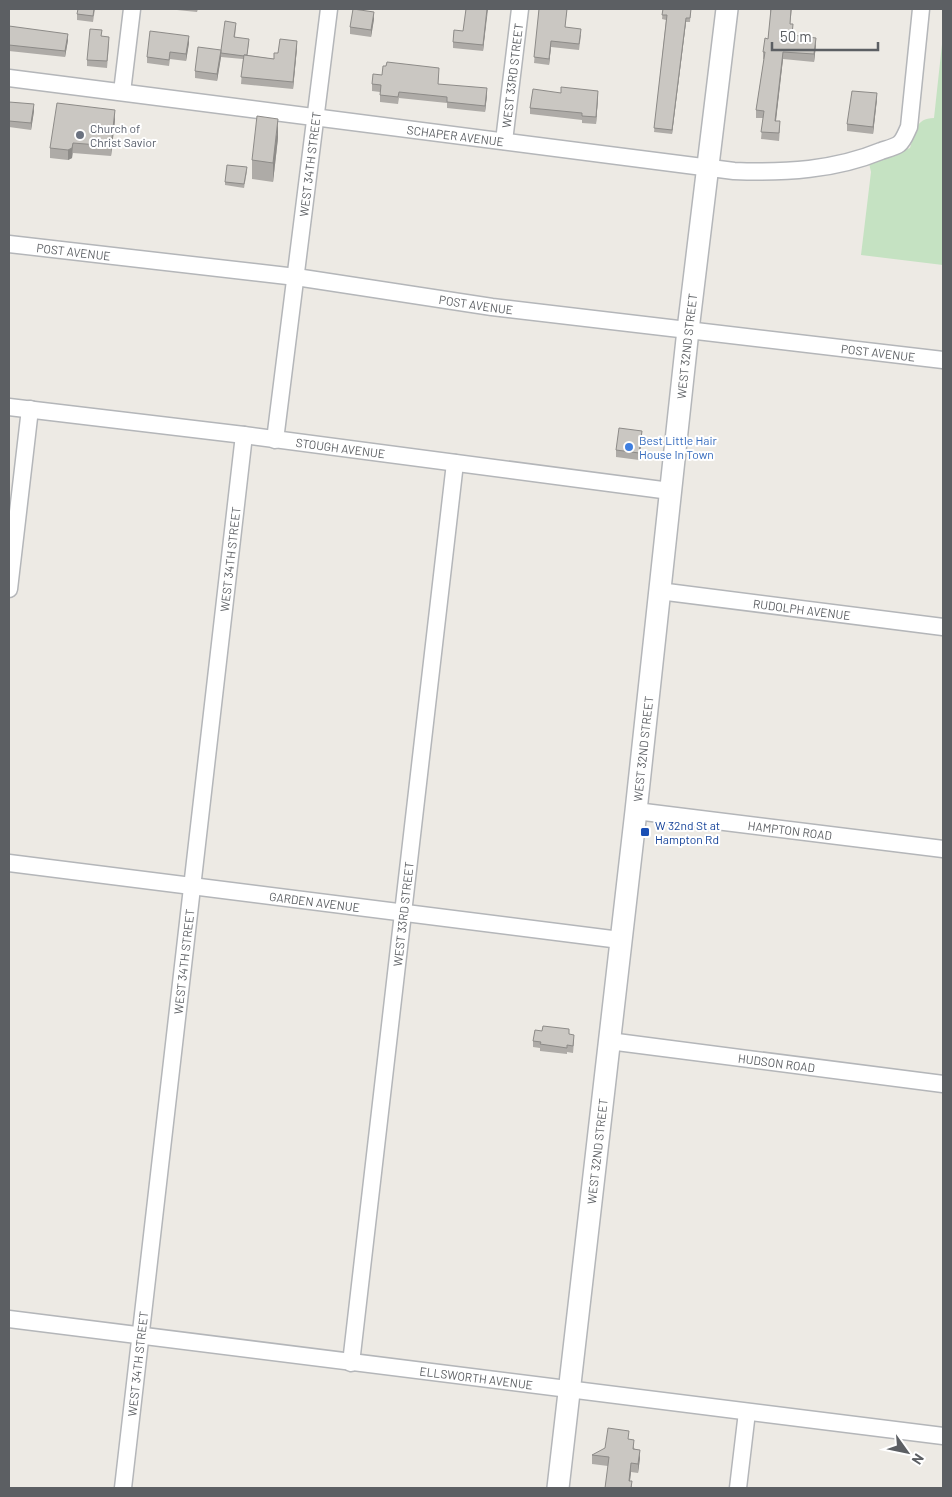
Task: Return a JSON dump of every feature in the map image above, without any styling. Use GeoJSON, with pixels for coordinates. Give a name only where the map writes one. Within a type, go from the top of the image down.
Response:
{"type":"FeatureCollection","features":[{"type":"Feature","properties":{"kind":"street"},"geometry":{"type":"LineString","coordinates":[[122,92],[132,9]]}},
{"type":"Feature","properties":{"kind":"street","name":"WEST 34TH STREET"},"geometry":{"type":"LineString","coordinates":[[275,440],[329,9]]}},
{"type":"Feature","properties":{"kind":"street","name":"WEST 33RD STREET"},"geometry":{"type":"LineString","coordinates":[[504,141],[520,9]]}},
{"type":"Feature","properties":{"kind":"street","name":"WEST 32ND STREET"},"geometry":{"type":"LineString","coordinates":[[558,1488],[636,810],[688,330],[727,9]]}},
{"type":"Feature","properties":{"kind":"street","name":"SCHAPER AVENUE"},"geometry":{"type":"LineString","coordinates":[[9,78],[709,167],[763,172],[830,167],[899,144],[909,127],[921,9]]}},
{"type":"Feature","properties":{"kind":"street","name":"POST AVENUE"},"geometry":{"type":"LineString","coordinates":[[9,244],[296,277],[492,306],[943,360]]}},
{"type":"Feature","properties":{"kind":"street","name":"STOUGH AVENUE"},"geometry":{"type":"LineString","coordinates":[[9,407],[244,435],[670,491]]}},
{"type":"Feature","properties":{"kind":"street"},"geometry":{"type":"LineString","coordinates":[[9,588],[30,409]]}},
{"type":"Feature","properties":{"kind":"street","name":"WEST 34TH STREET"},"geometry":{"type":"LineString","coordinates":[[123,1488],[244,435]]}},
{"type":"Feature","properties":{"kind":"street","name":"WEST 33RD STREET"},"geometry":{"type":"LineString","coordinates":[[350,1363],[456,463]]}},
{"type":"Feature","properties":{"kind":"street","name":"RUDOLPH AVENUE"},"geometry":{"type":"LineString","coordinates":[[660,591],[943,627]]}},
{"type":"Feature","properties":{"kind":"street","name":"HAMPTON ROAD"},"geometry":{"type":"LineString","coordinates":[[636,810],[943,849]]}},
{"type":"Feature","properties":{"kind":"street","name":"GARDEN AVENUE"},"geometry":{"type":"LineString","coordinates":[[9,863],[403,911],[620,940]]}},
{"type":"Feature","properties":{"kind":"street","name":"HUDSON ROAD"},"geometry":{"type":"LineString","coordinates":[[609,1041],[943,1084]]}},
{"type":"Feature","properties":{"kind":"street","name":"ELLSWORTH AVENUE"},"geometry":{"type":"LineString","coordinates":[[9,1319],[142,1334],[570,1391],[943,1436]]}},
{"type":"Feature","properties":{"kind":"street"},"geometry":{"type":"LineString","coordinates":[[738,1488],[747,1412]]}},
{"type":"Feature","properties":{"kind":"green space"},"geometry":{"type":"Polygon","coordinates":[[[943,35],[943,265],[861,255],[871,172],[869,163],[910,148],[919,124],[934,118],[943,35]]]}},
{"type":"Feature","properties":{"kind":"building"},"geometry":{"type":"Polygon","coordinates":[[[78,9],[94,9],[93,16],[77,14],[78,9]]]}},
{"type":"Feature","properties":{"kind":"building"},"geometry":{"type":"Polygon","coordinates":[[[353,9],[374,12],[371,30],[350,27],[353,9]]]}},
{"type":"Feature","properties":{"kind":"building"},"geometry":{"type":"Polygon","coordinates":[[[466,9],[487,9],[483,45],[453,42],[454,30],[463,31],[466,9]]]}},
{"type":"Feature","properties":{"kind":"building"},"geometry":{"type":"Polygon","coordinates":[[[539,9],[567,9],[565,27],[581,29],[579,44],[551,41],[549,59],[534,57],[539,9]]]}},
{"type":"Feature","properties":{"kind":"building"},"geometry":{"type":"Polygon","coordinates":[[[663,9],[691,9],[690,18],[686,18],[672,130],[654,128],[667,15],[662,15],[663,9]]]}},
{"type":"Feature","properties":{"kind":"building"},"geometry":{"type":"Polygon","coordinates":[[[771,9],[791,9],[790,24],[793,24],[792,35],[816,38],[814,54],[783,52],[775,121],[780,121],[779,133],[761,132],[764,111],[756,110],[765,52],[763,52],[765,38],[768,39],[771,9]]]}},
{"type":"Feature","properties":{"kind":"building"},"geometry":{"type":"Polygon","coordinates":[[[225,21],[236,23],[234,37],[249,39],[247,55],[221,53],[225,21]]]}},
{"type":"Feature","properties":{"kind":"building"},"geometry":{"type":"Polygon","coordinates":[[[9,26],[68,34],[65,51],[9,45],[9,26]]]}},
{"type":"Feature","properties":{"kind":"building"},"geometry":{"type":"Polygon","coordinates":[[[90,29],[102,30],[101,36],[109,37],[107,61],[87,60],[90,29]]]}},
{"type":"Feature","properties":{"kind":"building"},"geometry":{"type":"Polygon","coordinates":[[[150,31],[189,36],[186,54],[170,52],[169,60],[147,57],[150,31]]]}},
{"type":"Feature","properties":{"kind":"building"},"geometry":{"type":"Polygon","coordinates":[[[280,39],[297,41],[293,82],[241,77],[244,55],[274,59],[274,53],[278,53],[280,39]]]}},
{"type":"Feature","properties":{"kind":"building"},"geometry":{"type":"Polygon","coordinates":[[[198,47],[221,50],[217,74],[195,71],[198,47]]]}},
{"type":"Feature","properties":{"kind":"building"},"geometry":{"type":"Polygon","coordinates":[[[387,62],[439,68],[438,84],[487,88],[485,106],[447,102],[447,97],[399,92],[398,97],[380,95],[381,85],[372,84],[373,74],[382,75],[383,66],[386,66],[387,62]]]}},
{"type":"Feature","properties":{"kind":"building"},"geometry":{"type":"Polygon","coordinates":[[[561,87],[598,91],[596,117],[582,116],[582,113],[530,108],[533,89],[561,93],[561,87]]]}},
{"type":"Feature","properties":{"kind":"building"},"geometry":{"type":"Polygon","coordinates":[[[852,91],[877,93],[873,127],[847,124],[852,91]]]}},
{"type":"Feature","properties":{"kind":"building"},"geometry":{"type":"Polygon","coordinates":[[[9,102],[34,104],[31,123],[9,121],[9,102]]]}},
{"type":"Feature","properties":{"kind":"building"},"geometry":{"type":"Polygon","coordinates":[[[57,103],[115,110],[111,146],[73,143],[72,148],[68,150],[50,148],[57,103]]]}},
{"type":"Feature","properties":{"kind":"building"},"geometry":{"type":"Polygon","coordinates":[[[257,116],[278,119],[273,163],[252,160],[257,116]]]}},
{"type":"Feature","properties":{"kind":"building"},"geometry":{"type":"Polygon","coordinates":[[[227,165],[247,167],[244,184],[225,182],[227,165]]]}},
{"type":"Feature","properties":{"kind":"building"},"geometry":{"type":"Polygon","coordinates":[[[619,428],[642,431],[639,453],[616,450],[619,428]]]}},
{"type":"Feature","properties":{"kind":"building"},"geometry":{"type":"Polygon","coordinates":[[[543,1026],[569,1029],[569,1034],[574,1035],[573,1046],[567,1045],[567,1048],[540,1044],[541,1042],[533,1041],[535,1030],[542,1031],[543,1026]]]}},
{"type":"Feature","properties":{"kind":"building"},"geometry":{"type":"Polygon","coordinates":[[[608,1428],[629,1431],[628,1439],[634,1440],[633,1449],[640,1450],[638,1464],[631,1463],[629,1481],[632,1481],[631,1488],[605,1488],[609,1457],[592,1455],[605,1448],[608,1428]]]}},
{"type":"Feature","properties":{"kind":"place","name":"Church of Christ Savior"},"geometry":{"type":"Point","coordinates":[80,135]}},
{"type":"Feature","properties":{"kind":"place","name":"Best Little Hair House In Town"},"geometry":{"type":"Point","coordinates":[629,447]}},
{"type":"Feature","properties":{"kind":"place","name":"W 32nd St at Hampton Rd"},"geometry":{"type":"Point","coordinates":[645,832]}}]}
